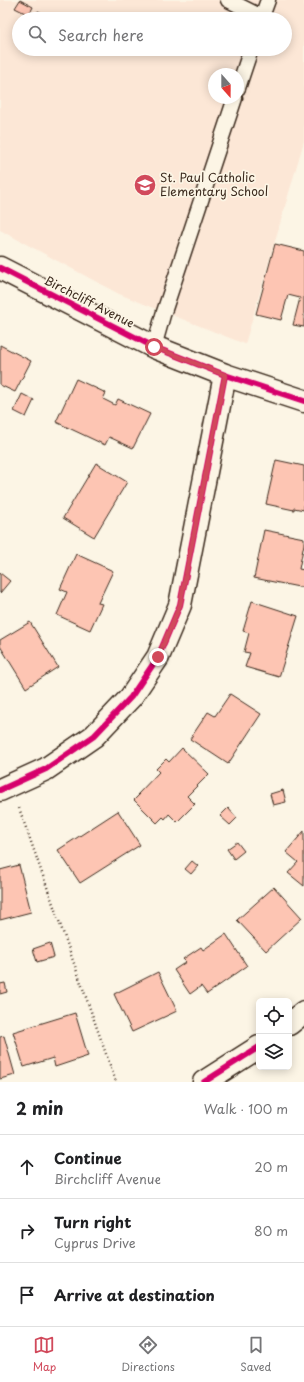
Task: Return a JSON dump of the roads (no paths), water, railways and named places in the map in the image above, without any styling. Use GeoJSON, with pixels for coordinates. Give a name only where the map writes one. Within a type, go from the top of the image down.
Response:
{"type":"FeatureCollection","features":[{"type":"Feature","properties":{"kind":"street","name":"Birchcliff Avenue"},"geometry":{"type":"LineString","coordinates":[[0,268],[154,347],[225,375],[304,401]]}},
{"type":"Feature","properties":{"kind":"street"},"geometry":{"type":"LineString","coordinates":[[0,790],[46,769],[94,736],[131,697],[158,657],[180,605],[225,375]]}},
{"type":"Feature","properties":{"kind":"street"},"geometry":{"type":"LineString","coordinates":[[292,1022],[304,1012]]}},
{"type":"Feature","properties":{"kind":"street"},"geometry":{"type":"LineString","coordinates":[[204,1082],[256,1049]]}},
{"type":"Feature","properties":{"kind":"lane"},"geometry":{"type":"LineString","coordinates":[[228,0],[250,12]]}},
{"type":"Feature","properties":{"kind":"lane"},"geometry":{"type":"LineString","coordinates":[[263,12],[268,0]]}},
{"type":"Feature","properties":{"kind":"lane"},"geometry":{"type":"LineString","coordinates":[[244,70],[249,56]]}},
{"type":"Feature","properties":{"kind":"lane"},"geometry":{"type":"LineString","coordinates":[[154,347],[233,104]]}},
{"type":"Feature","properties":{"kind":"place","name":"St. Paul Catholic Elementary School"},"geometry":{"type":"Point","coordinates":[145,185]}}]}
